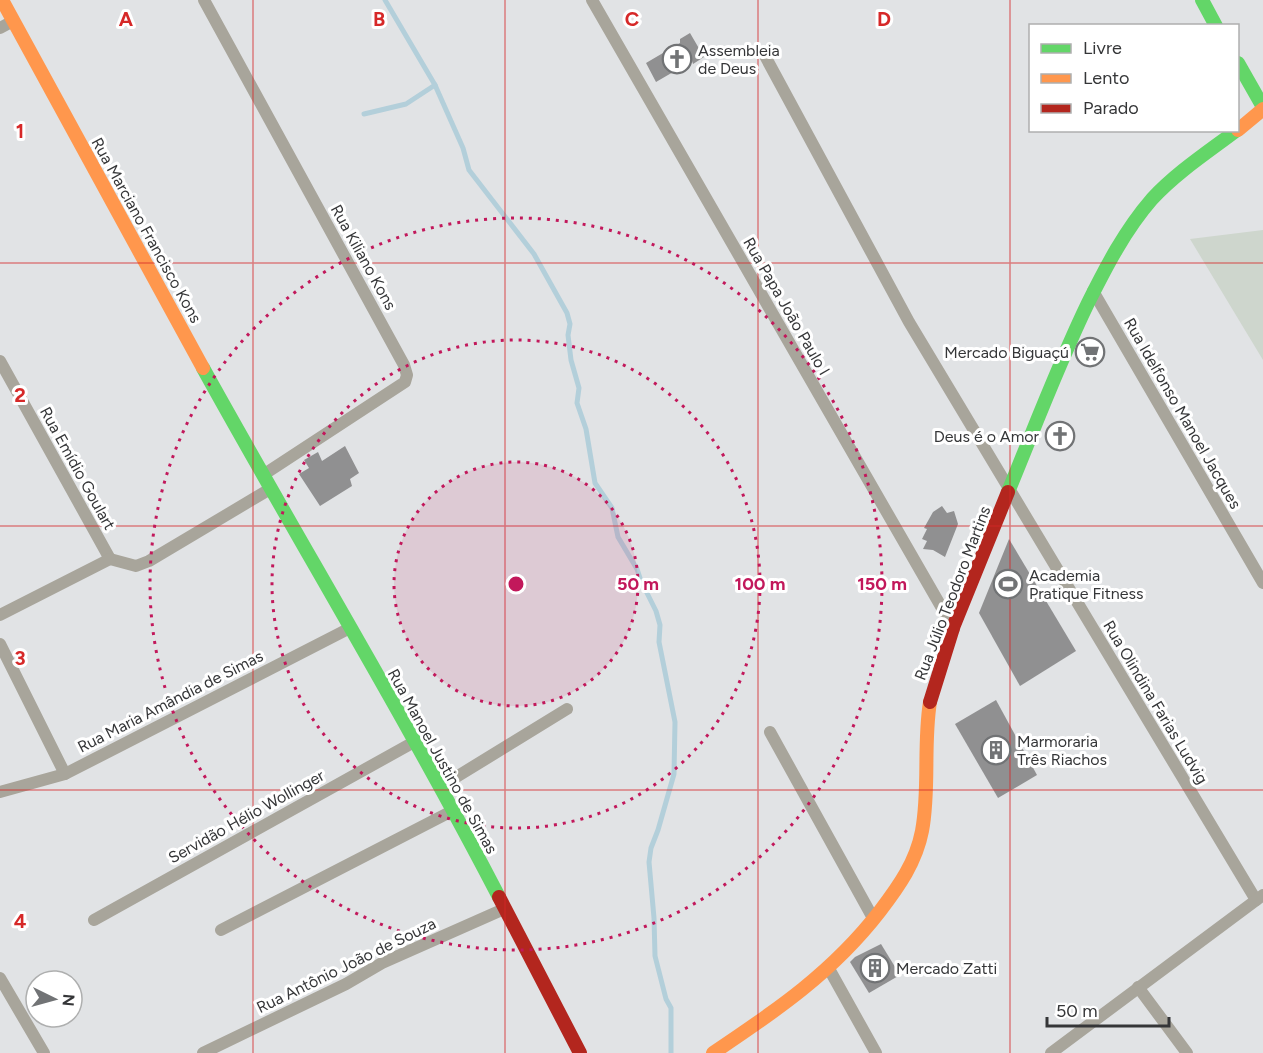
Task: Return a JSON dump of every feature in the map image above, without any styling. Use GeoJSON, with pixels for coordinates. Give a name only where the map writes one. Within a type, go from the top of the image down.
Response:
{"type":"FeatureCollection","features":[{"type":"Feature","properties":{"kind":"street","name":"Rua Marciano Francisco Kons"},"geometry":{"type":"LineString","coordinates":[[2,0],[270,489]]}},
{"type":"Feature","properties":{"kind":"street","name":"Rua Kiliano Kons"},"geometry":{"type":"LineString","coordinates":[[204,0],[404,365],[407,375],[405,382],[263,475]]}},
{"type":"Feature","properties":{"kind":"street","name":"Rua Papa João Paulo I"},"geometry":{"type":"LineString","coordinates":[[592,0],[954,629]]}},
{"type":"Feature","properties":{"kind":"street"},"geometry":{"type":"LineString","coordinates":[[1202,0],[1215,24]]}},
{"type":"Feature","properties":{"kind":"street"},"geometry":{"type":"LineString","coordinates":[[0,28],[13,21]]}},
{"type":"Feature","properties":{"kind":"street","name":"Rua Olindina Farias Ludvig"},"geometry":{"type":"LineString","coordinates":[[764,54],[909,322],[1259,898]]}},
{"type":"Feature","properties":{"kind":"street"},"geometry":{"type":"LineString","coordinates":[[1239,65],[1263,108]]}},
{"type":"Feature","properties":{"kind":"street","name":"Rua Júlio Teodoro Martins"},"geometry":{"type":"LineString","coordinates":[[1239,128],[1263,108]]}},
{"type":"Feature","properties":{"kind":"street","name":"Rua Júlio Teodoro Martins"},"geometry":{"type":"LineString","coordinates":[[713,1053],[808,986],[873,918],[900,884],[916,852],[924,812],[926,719],[936,680],[954,629],[1066,351],[1109,261],[1147,205],[1181,174],[1234,132]]}},
{"type":"Feature","properties":{"kind":"street","name":"Rua Idelfonso Manoel Jacques"},"geometry":{"type":"LineString","coordinates":[[1094,291],[1263,583]]}},
{"type":"Feature","properties":{"kind":"street","name":"Rua Emídio Goulart"},"geometry":{"type":"LineString","coordinates":[[0,361],[110,559]]}},
{"type":"Feature","properties":{"kind":"street"},"geometry":{"type":"LineString","coordinates":[[0,615],[110,559],[136,566],[149,561],[270,489]]}},
{"type":"Feature","properties":{"kind":"street","name":"Rua Manoel Justino de Simas"},"geometry":{"type":"LineString","coordinates":[[270,489],[454,810],[580,1053]]}},
{"type":"Feature","properties":{"kind":"street","name":"Rua Maria Amândia de Simas"},"geometry":{"type":"LineString","coordinates":[[0,792],[64,774],[350,628]]}},
{"type":"Feature","properties":{"kind":"street"},"geometry":{"type":"LineString","coordinates":[[0,644],[64,774]]}},
{"type":"Feature","properties":{"kind":"street"},"geometry":{"type":"LineString","coordinates":[[440,787],[567,709]]}},
{"type":"Feature","properties":{"kind":"street"},"geometry":{"type":"LineString","coordinates":[[770,732],[873,918]]}},
{"type":"Feature","properties":{"kind":"street","name":"Servidão Hélio Wollinger"},"geometry":{"type":"LineString","coordinates":[[94,920],[414,742]]}},
{"type":"Feature","properties":{"kind":"street"},"geometry":{"type":"LineString","coordinates":[[222,930],[454,810]]}},
{"type":"Feature","properties":{"kind":"street"},"geometry":{"type":"LineString","coordinates":[[1051,1053],[1259,898]]}},
{"type":"Feature","properties":{"kind":"street","name":"Rua Antônio João de Souza"},"geometry":{"type":"LineString","coordinates":[[203,1053],[346,984],[382,963],[504,909]]}},
{"type":"Feature","properties":{"kind":"street"},"geometry":{"type":"LineString","coordinates":[[828,967],[876,1053]]}},
{"type":"Feature","properties":{"kind":"street"},"geometry":{"type":"LineString","coordinates":[[0,978],[44,1053]]}},
{"type":"Feature","properties":{"kind":"street"},"geometry":{"type":"LineString","coordinates":[[1138,987],[1186,1053]]}},
{"type":"Feature","properties":{"kind":"shaded area"},"geometry":{"type":"Polygon","coordinates":[[[1263,230],[1263,360],[1190,239],[1263,230]]]}},
{"type":"Feature","properties":{"kind":"building","name":"Assembleia de Deus"},"geometry":{"type":"Polygon","coordinates":[[[690,33],[704,57],[693,64],[692,61],[656,82],[646,63],[680,43],[680,39],[690,33]]]}},
{"type":"Feature","properties":{"kind":"building"},"geometry":{"type":"Polygon","coordinates":[[[345,446],[359,473],[350,479],[352,486],[320,506],[299,474],[309,468],[304,460],[318,452],[322,461],[345,446]]]}},
{"type":"Feature","properties":{"kind":"building"},"geometry":{"type":"Polygon","coordinates":[[[942,506],[947,513],[954,511],[958,524],[945,557],[933,550],[923,549],[927,541],[922,539],[927,529],[924,528],[933,512],[942,506]]]}},
{"type":"Feature","properties":{"kind":"building"},"geometry":{"type":"Polygon","coordinates":[[[1009,539],[1076,651],[1020,686],[979,613],[1009,539]]]}},
{"type":"Feature","properties":{"kind":"building","name":"Marmoraria Três Riachos"},"geometry":{"type":"Polygon","coordinates":[[[996,700],[1037,775],[998,798],[955,724],[996,700]]]}},
{"type":"Feature","properties":{"kind":"building","name":"Mercado Zatti"},"geometry":{"type":"Polygon","coordinates":[[[881,944],[900,975],[869,993],[850,962],[855,957],[881,944]]]}},
{"type":"Feature","properties":{"kind":"waterway"},"geometry":{"type":"LineString","coordinates":[[385,0],[435,85],[463,148],[469,170],[534,254],[567,313],[570,324],[568,335],[571,360],[579,388],[577,403],[586,429],[595,483],[612,508],[618,537],[637,569],[660,625],[659,642],[675,722],[674,774],[651,848],[649,862],[655,956],[666,999],[671,1008],[671,1053]]}},
{"type":"Feature","properties":{"kind":"waterway"},"geometry":{"type":"LineString","coordinates":[[364,114],[406,104],[435,85]]}},
{"type":"Feature","properties":{"kind":"traffic: fast"},"geometry":{"type":"LineString","coordinates":[[1202,0],[1215,24]]}},
{"type":"Feature","properties":{"kind":"traffic: fast"},"geometry":{"type":"LineString","coordinates":[[1239,65],[1263,107]]}},
{"type":"Feature","properties":{"kind":"traffic: fast"},"geometry":{"type":"LineString","coordinates":[[1008,492],[1077,326],[1125,236],[1142,211],[1162,189],[1234,132]]}},
{"type":"Feature","properties":{"kind":"traffic: fast"},"geometry":{"type":"LineString","coordinates":[[203,368],[464,830],[499,897]]}},
{"type":"Feature","properties":{"kind":"traffic: slow"},"geometry":{"type":"LineString","coordinates":[[2,0],[203,368]]}},
{"type":"Feature","properties":{"kind":"traffic: slow"},"geometry":{"type":"LineString","coordinates":[[1239,129],[1263,109]]}},
{"type":"Feature","properties":{"kind":"traffic: slow"},"geometry":{"type":"LineString","coordinates":[[713,1053],[781,1006],[823,972],[862,933],[900,883],[916,853],[922,831],[926,799],[930,702]]}},
{"type":"Feature","properties":{"kind":"traffic: jam"},"geometry":{"type":"LineString","coordinates":[[930,702],[954,625],[1008,492]]}},
{"type":"Feature","properties":{"kind":"traffic: jam"},"geometry":{"type":"LineString","coordinates":[[499,897],[580,1053]]}},
{"type":"Feature","properties":{"kind":"place","name":"Assembleia de Deus"},"geometry":{"type":"Point","coordinates":[677,59]}},
{"type":"Feature","properties":{"kind":"place","name":"Mercado Biguaçú"},"geometry":{"type":"Point","coordinates":[1090,352]}},
{"type":"Feature","properties":{"kind":"place","name":"Deus é o Amor"},"geometry":{"type":"Point","coordinates":[1060,436]}},
{"type":"Feature","properties":{"kind":"place","name":"Academia Pratique Fitness"},"geometry":{"type":"Point","coordinates":[1008,584]}},
{"type":"Feature","properties":{"kind":"place","name":"Marmoraria Três Riachos"},"geometry":{"type":"Point","coordinates":[996,750]}},
{"type":"Feature","properties":{"kind":"place","name":"Mercado Zatti"},"geometry":{"type":"Point","coordinates":[875,968]}}]}
